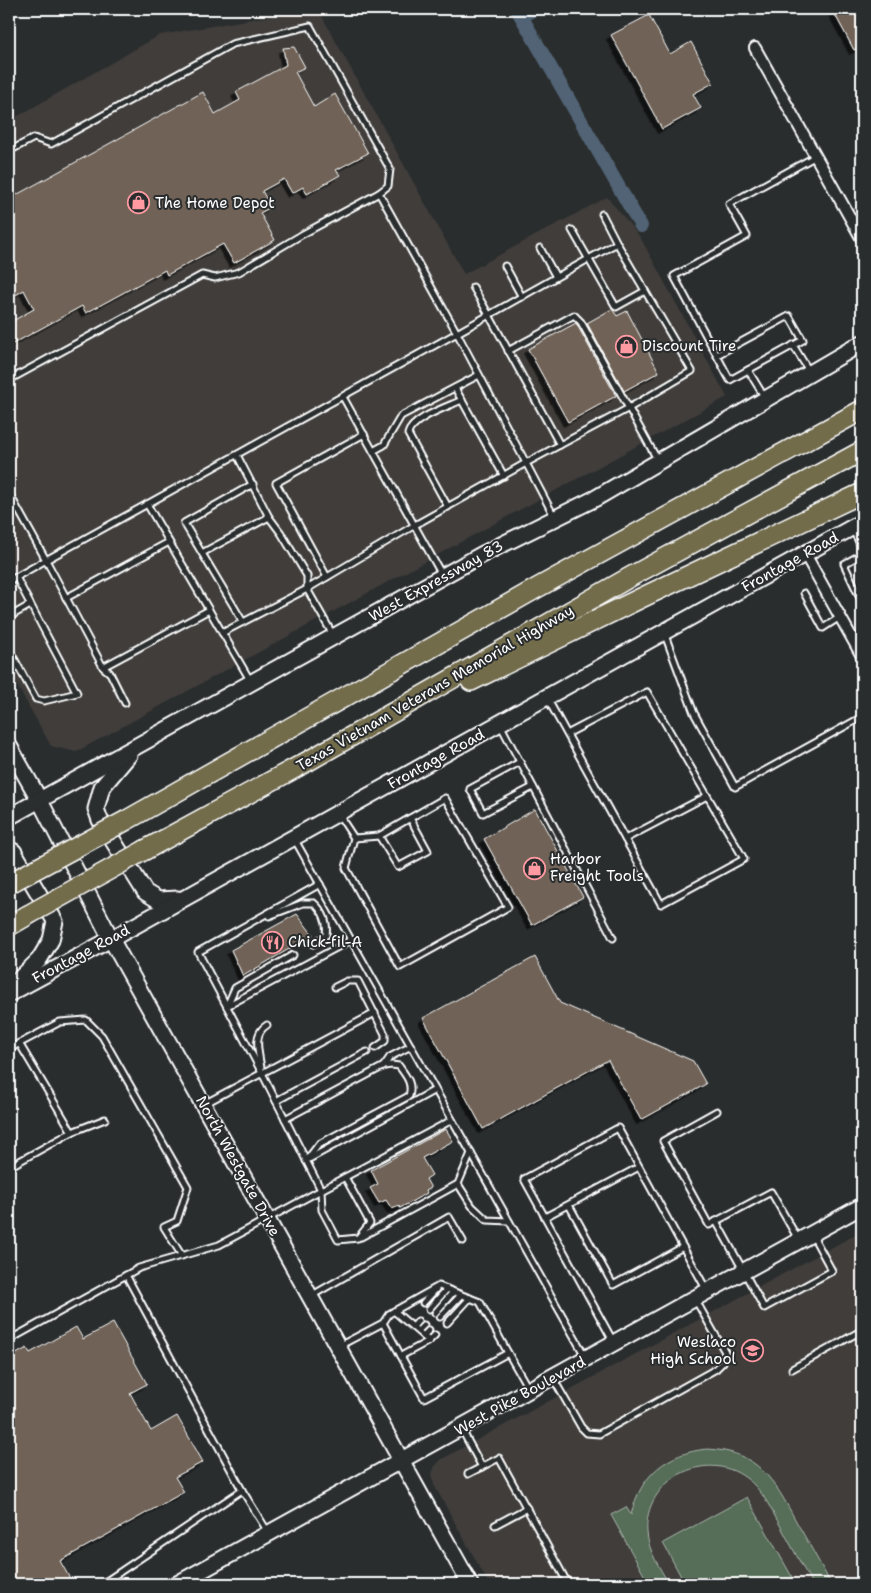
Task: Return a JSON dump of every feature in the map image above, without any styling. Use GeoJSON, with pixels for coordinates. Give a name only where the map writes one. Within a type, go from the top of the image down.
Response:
{"type":"FeatureCollection","features":[{"type":"Feature","properties":{"kind":"highway"},"geometry":{"type":"LineString","coordinates":[[722,486],[862,396]]}},
{"type":"Feature","properties":{"kind":"highway"},"geometry":{"type":"LineString","coordinates":[[9,883],[126,820],[537,588],[862,410]]}},
{"type":"Feature","properties":{"kind":"highway","name":"Texas Vietnam Veterans Memorial Highway"},"geometry":{"type":"LineString","coordinates":[[9,926],[310,760],[630,577],[862,451]]}},
{"type":"Feature","properties":{"kind":"highway"},"geometry":{"type":"LineString","coordinates":[[310,760],[641,598],[862,493]]}},
{"type":"Feature","properties":{"kind":"main road","name":"West Expressway 83"},"geometry":{"type":"LineString","coordinates":[[9,817],[481,555],[596,498],[862,343]]}},
{"type":"Feature","properties":{"kind":"main road","name":"Frontage Road"},"geometry":{"type":"LineString","coordinates":[[9,994],[857,525]]}},
{"type":"Feature","properties":{"kind":"main road","name":"North Westgate Drive"},"geometry":{"type":"LineString","coordinates":[[9,746],[111,939],[470,1584]]}},
{"type":"Feature","properties":{"kind":"main road"},"geometry":{"type":"LineString","coordinates":[[135,748],[102,787],[96,809],[100,820],[145,892],[158,900],[175,900],[189,895]]}},
{"type":"Feature","properties":{"kind":"main road"},"geometry":{"type":"LineString","coordinates":[[9,849],[14,852],[55,922],[51,940],[39,960],[9,989]]}},
{"type":"Feature","properties":{"kind":"main road","name":"West Pike Boulevard"},"geometry":{"type":"LineString","coordinates":[[177,1584],[862,1206]]}},
{"type":"Feature","properties":{"kind":"street"},"geometry":{"type":"LineString","coordinates":[[755,48],[862,239]]}},
{"type":"Feature","properties":{"kind":"street"},"geometry":{"type":"LineString","coordinates":[[805,554],[862,656]]}},
{"type":"Feature","properties":{"kind":"lane"},"geometry":{"type":"LineString","coordinates":[[9,151],[34,138],[52,144],[232,44],[310,26],[390,170],[388,186],[379,193],[303,234],[239,272],[215,278],[202,275],[9,380]]}},
{"type":"Feature","properties":{"kind":"lane"},"geometry":{"type":"LineString","coordinates":[[717,355],[789,316],[802,340],[730,380],[674,276],[747,236],[729,204],[816,156]]}},
{"type":"Feature","properties":{"kind":"lane"},"geometry":{"type":"LineString","coordinates":[[379,193],[555,518]]}},
{"type":"Feature","properties":{"kind":"lane"},"geometry":{"type":"LineString","coordinates":[[222,633],[327,577],[414,525],[692,372],[602,214]]}},
{"type":"Feature","properties":{"kind":"lane"},"geometry":{"type":"LineString","coordinates":[[572,230],[616,307],[645,291]]}},
{"type":"Feature","properties":{"kind":"lane"},"geometry":{"type":"LineString","coordinates":[[9,581],[457,334],[617,243]]}},
{"type":"Feature","properties":{"kind":"lane"},"geometry":{"type":"LineString","coordinates":[[540,248],[556,277]]}},
{"type":"Feature","properties":{"kind":"lane"},"geometry":{"type":"LineString","coordinates":[[505,266],[522,297]]}},
{"type":"Feature","properties":{"kind":"lane"},"geometry":{"type":"LineString","coordinates":[[473,287],[560,445]]}},
{"type":"Feature","properties":{"kind":"lane"},"geometry":{"type":"LineString","coordinates":[[508,351],[574,315],[581,322],[658,462]]}},
{"type":"Feature","properties":{"kind":"lane"},"geometry":{"type":"LineString","coordinates":[[794,345],[810,373]]}},
{"type":"Feature","properties":{"kind":"lane"},"geometry":{"type":"LineString","coordinates":[[748,370],[765,399]]}},
{"type":"Feature","properties":{"kind":"lane"},"geometry":{"type":"LineString","coordinates":[[373,450],[384,445],[401,416],[479,375]]}},
{"type":"Feature","properties":{"kind":"lane"},"geometry":{"type":"LineString","coordinates":[[455,388],[504,476]]}},
{"type":"Feature","properties":{"kind":"lane"},"geometry":{"type":"LineString","coordinates":[[343,396],[443,576]]}},
{"type":"Feature","properties":{"kind":"lane"},"geometry":{"type":"LineString","coordinates":[[448,507],[408,434],[409,429],[418,421],[462,400]]}},
{"type":"Feature","properties":{"kind":"lane"},"geometry":{"type":"LineString","coordinates":[[327,577],[276,483],[364,434]]}},
{"type":"Feature","properties":{"kind":"lane"},"geometry":{"type":"LineString","coordinates":[[237,455],[270,517],[307,576],[307,588],[334,637]]}},
{"type":"Feature","properties":{"kind":"lane"},"geometry":{"type":"LineString","coordinates":[[243,622],[184,523],[253,484]]}},
{"type":"Feature","properties":{"kind":"lane"},"geometry":{"type":"LineString","coordinates":[[9,493],[104,667],[110,673],[126,703]]}},
{"type":"Feature","properties":{"kind":"lane"},"geometry":{"type":"LineString","coordinates":[[147,504],[251,683]]}},
{"type":"Feature","properties":{"kind":"lane"},"geometry":{"type":"LineString","coordinates":[[202,553],[270,517]]}},
{"type":"Feature","properties":{"kind":"lane"},"geometry":{"type":"LineString","coordinates":[[857,525],[862,548]]}},
{"type":"Feature","properties":{"kind":"lane"},"geometry":{"type":"LineString","coordinates":[[66,598],[169,542]]}},
{"type":"Feature","properties":{"kind":"lane"},"geometry":{"type":"LineString","coordinates":[[862,554],[844,564],[862,602]]}},
{"type":"Feature","properties":{"kind":"lane"},"geometry":{"type":"LineString","coordinates":[[9,649],[36,699],[44,702],[77,693],[16,577]]}},
{"type":"Feature","properties":{"kind":"lane"},"geometry":{"type":"LineString","coordinates":[[804,593],[823,628],[840,617]]}},
{"type":"Feature","properties":{"kind":"lane"},"geometry":{"type":"LineString","coordinates":[[9,617],[30,605]]}},
{"type":"Feature","properties":{"kind":"lane"},"geometry":{"type":"LineString","coordinates":[[104,667],[209,610]]}},
{"type":"Feature","properties":{"kind":"lane"},"geometry":{"type":"LineString","coordinates":[[664,632],[694,713],[735,787],[862,717]]}},
{"type":"Feature","properties":{"kind":"lane"},"geometry":{"type":"LineString","coordinates":[[546,697],[661,904],[744,859],[647,692],[567,734]]}},
{"type":"Feature","properties":{"kind":"lane"},"geometry":{"type":"LineString","coordinates":[[499,723],[613,938]]}},
{"type":"Feature","properties":{"kind":"lane"},"geometry":{"type":"LineString","coordinates":[[520,762],[470,789],[483,813],[533,787]]}},
{"type":"Feature","properties":{"kind":"lane"},"geometry":{"type":"LineString","coordinates":[[625,839],[707,796]]}},
{"type":"Feature","properties":{"kind":"lane"},"geometry":{"type":"LineString","coordinates":[[338,813],[354,838],[346,868],[400,966],[508,906],[445,798],[379,836],[354,838]]}},
{"type":"Feature","properties":{"kind":"lane"},"geometry":{"type":"LineString","coordinates":[[379,836],[398,867],[428,852],[410,818]]}},
{"type":"Feature","properties":{"kind":"lane"},"geometry":{"type":"LineString","coordinates":[[293,838],[587,1359]]}},
{"type":"Feature","properties":{"kind":"lane"},"geometry":{"type":"LineString","coordinates":[[320,884],[198,952],[321,1190],[322,1210],[338,1240],[358,1238],[458,1184],[470,1153]]}},
{"type":"Feature","properties":{"kind":"lane"},"geometry":{"type":"LineString","coordinates":[[254,921],[303,903],[314,903],[319,908],[327,924],[326,935],[313,944]]}},
{"type":"Feature","properties":{"kind":"lane"},"geometry":{"type":"LineString","coordinates":[[227,1006],[351,940]]}},
{"type":"Feature","properties":{"kind":"lane"},"geometry":{"type":"LineString","coordinates":[[227,1006],[235,988],[293,955]]}},
{"type":"Feature","properties":{"kind":"lane"},"geometry":{"type":"LineString","coordinates":[[335,987],[347,981],[358,981],[385,1034],[385,1041],[375,1048]]}},
{"type":"Feature","properties":{"kind":"lane"},"geometry":{"type":"LineString","coordinates":[[203,1104],[375,1013]]}},
{"type":"Feature","properties":{"kind":"lane"},"geometry":{"type":"LineString","coordinates":[[9,1048],[60,1022],[86,1020],[102,1036],[188,1187],[177,1221],[164,1227],[182,1256]]}},
{"type":"Feature","properties":{"kind":"lane"},"geometry":{"type":"LineString","coordinates":[[262,1073],[258,1035],[261,1028],[267,1025]]}},
{"type":"Feature","properties":{"kind":"lane"},"geometry":{"type":"LineString","coordinates":[[19,1044],[72,1132]]}},
{"type":"Feature","properties":{"kind":"lane"},"geometry":{"type":"LineString","coordinates":[[383,1067],[390,1057],[411,1046]]}},
{"type":"Feature","properties":{"kind":"lane"},"geometry":{"type":"LineString","coordinates":[[276,1101],[367,1052]]}},
{"type":"Feature","properties":{"kind":"lane"},"geometry":{"type":"LineString","coordinates":[[285,1119],[383,1067],[399,1066],[410,1082],[411,1089],[408,1096],[319,1144],[306,1161]]}},
{"type":"Feature","properties":{"kind":"lane"},"geometry":{"type":"LineString","coordinates":[[306,1161],[435,1090]]}},
{"type":"Feature","properties":{"kind":"lane"},"geometry":{"type":"LineString","coordinates":[[716,1221],[764,1308],[832,1271],[771,1192],[716,1221],[709,1225],[663,1142],[717,1110]]}},
{"type":"Feature","properties":{"kind":"lane"},"geometry":{"type":"LineString","coordinates":[[9,1168],[72,1132],[105,1119]]}},
{"type":"Feature","properties":{"kind":"lane"},"geometry":{"type":"LineString","coordinates":[[9,1340],[139,1268],[219,1245],[452,1120]]}},
{"type":"Feature","properties":{"kind":"lane"},"geometry":{"type":"LineString","coordinates":[[553,1378],[581,1427],[587,1433],[599,1434],[716,1369],[723,1362],[725,1352],[683,1247],[618,1128],[524,1179],[615,1344]]}},
{"type":"Feature","properties":{"kind":"lane"},"geometry":{"type":"LineString","coordinates":[[546,1218],[639,1167]]}},
{"type":"Feature","properties":{"kind":"lane"},"geometry":{"type":"LineString","coordinates":[[345,1177],[370,1223],[358,1238]]}},
{"type":"Feature","properties":{"kind":"lane"},"geometry":{"type":"LineString","coordinates":[[458,1184],[472,1206],[487,1220],[509,1221]]}},
{"type":"Feature","properties":{"kind":"lane"},"geometry":{"type":"LineString","coordinates":[[569,1205],[613,1285],[683,1247]]}},
{"type":"Feature","properties":{"kind":"lane"},"geometry":{"type":"LineString","coordinates":[[310,1296],[449,1217],[463,1241]]}},
{"type":"Feature","properties":{"kind":"lane"},"geometry":{"type":"LineString","coordinates":[[126,1275],[242,1490],[269,1534]]}},
{"type":"Feature","properties":{"kind":"lane"},"geometry":{"type":"LineString","coordinates":[[439,1286],[480,1302],[529,1391]]}},
{"type":"Feature","properties":{"kind":"lane"},"geometry":{"type":"LineString","coordinates":[[424,1304],[439,1286]]}},
{"type":"Feature","properties":{"kind":"lane"},"geometry":{"type":"LineString","coordinates":[[338,1346],[383,1323],[389,1314],[439,1286]]}},
{"type":"Feature","properties":{"kind":"lane"},"geometry":{"type":"LineString","coordinates":[[430,1309],[447,1290]]}},
{"type":"Feature","properties":{"kind":"lane"},"geometry":{"type":"LineString","coordinates":[[434,1313],[453,1292]]}},
{"type":"Feature","properties":{"kind":"lane"},"geometry":{"type":"LineString","coordinates":[[440,1317],[461,1295]]}},
{"type":"Feature","properties":{"kind":"lane"},"geometry":{"type":"LineString","coordinates":[[447,1323],[470,1298]]}},
{"type":"Feature","properties":{"kind":"lane"},"geometry":{"type":"LineString","coordinates":[[394,1311],[430,1341]]}},
{"type":"Feature","properties":{"kind":"lane"},"geometry":{"type":"LineString","coordinates":[[407,1322],[412,1317]]}},
{"type":"Feature","properties":{"kind":"lane"},"geometry":{"type":"LineString","coordinates":[[413,1327],[418,1322]]}},
{"type":"Feature","properties":{"kind":"lane"},"geometry":{"type":"LineString","coordinates":[[383,1323],[424,1398],[508,1354]]}},
{"type":"Feature","properties":{"kind":"lane"},"geometry":{"type":"LineString","coordinates":[[418,1331],[424,1325]]}},
{"type":"Feature","properties":{"kind":"lane"},"geometry":{"type":"LineString","coordinates":[[423,1336],[429,1330]]}},
{"type":"Feature","properties":{"kind":"lane"},"geometry":{"type":"LineString","coordinates":[[792,1369],[860,1332]]}},
{"type":"Feature","properties":{"kind":"lane"},"geometry":{"type":"LineString","coordinates":[[401,1356],[430,1341],[435,1335]]}},
{"type":"Feature","properties":{"kind":"lane"},"geometry":{"type":"LineString","coordinates":[[462,1428],[482,1467]]}},
{"type":"Feature","properties":{"kind":"lane"},"geometry":{"type":"LineString","coordinates":[[468,1474],[499,1458],[568,1584]]}},
{"type":"Feature","properties":{"kind":"lane"},"geometry":{"type":"LineString","coordinates":[[102,1584],[242,1490]]}},
{"type":"Feature","properties":{"kind":"lane"},"geometry":{"type":"LineString","coordinates":[[495,1525],[527,1508]]}},
{"type":"Feature","properties":{"kind":"shaded area"},"geometry":{"type":"Polygon","coordinates":[[[318,9],[464,274],[607,197],[640,237],[727,397],[76,752],[51,746],[9,671],[9,121],[160,35],[318,9]]]}},
{"type":"Feature","properties":{"kind":"shaded area","name":"Weslaco High School"},"geometry":{"type":"Polygon","coordinates":[[[862,1231],[862,1584],[489,1584],[434,1485],[432,1473],[435,1466],[442,1459],[862,1231]]]}},
{"type":"Feature","properties":{"kind":"green space"},"geometry":{"type":"Polygon","coordinates":[[[707,1449],[739,1455],[762,1470],[780,1493],[831,1584],[812,1584],[766,1501],[752,1483],[730,1469],[713,1466],[696,1468],[680,1474],[666,1484],[655,1498],[648,1514],[648,1539],[655,1559],[669,1584],[649,1584],[611,1515],[626,1507],[631,1515],[641,1488],[657,1469],[668,1461],[693,1451],[707,1449]]]}},
{"type":"Feature","properties":{"kind":"green space"},"geometry":{"type":"Polygon","coordinates":[[[747,1497],[796,1584],[685,1584],[663,1543],[747,1497]]]}},
{"type":"Feature","properties":{"kind":"building"},"geometry":{"type":"Polygon","coordinates":[[[832,9],[862,9],[862,46],[854,50],[832,9]]]}},
{"type":"Feature","properties":{"kind":"building"},"geometry":{"type":"Polygon","coordinates":[[[649,15],[670,54],[691,42],[713,83],[693,94],[701,108],[662,129],[611,35],[649,15]]]}},
{"type":"Feature","properties":{"kind":"building","name":"The Home Depot"},"geometry":{"type":"Polygon","coordinates":[[[294,47],[305,67],[295,72],[314,107],[335,94],[368,153],[336,170],[340,175],[307,194],[303,187],[292,193],[284,179],[262,191],[271,207],[260,213],[275,240],[234,263],[223,244],[167,275],[165,270],[86,313],[82,306],[9,346],[9,323],[34,309],[24,290],[9,299],[9,199],[203,92],[215,114],[240,100],[236,92],[286,65],[283,48],[294,47]]]}},
{"type":"Feature","properties":{"kind":"building","name":"Discount Tire"},"geometry":{"type":"Polygon","coordinates":[[[612,309],[617,316],[627,311],[659,372],[624,391],[587,323],[612,309]]]}},
{"type":"Feature","properties":{"kind":"building"},"geometry":{"type":"Polygon","coordinates":[[[576,323],[616,396],[568,422],[528,349],[576,323]]]}},
{"type":"Feature","properties":{"kind":"building","name":"Harbor Freight Tools"},"geometry":{"type":"Polygon","coordinates":[[[535,809],[583,897],[532,925],[484,839],[535,809]]]}},
{"type":"Feature","properties":{"kind":"building","name":"Chick-fil-A"},"geometry":{"type":"Polygon","coordinates":[[[297,914],[313,935],[243,976],[231,950],[297,914]]]}},
{"type":"Feature","properties":{"kind":"building"},"geometry":{"type":"Polygon","coordinates":[[[535,957],[560,1003],[693,1061],[706,1084],[641,1120],[608,1060],[483,1129],[423,1018],[535,957]]]}},
{"type":"Feature","properties":{"kind":"building"},"geometry":{"type":"Polygon","coordinates":[[[446,1129],[453,1141],[422,1158],[432,1175],[426,1179],[431,1188],[426,1191],[427,1193],[400,1208],[399,1206],[392,1209],[386,1200],[379,1203],[370,1188],[378,1184],[371,1170],[446,1129]]]}},
{"type":"Feature","properties":{"kind":"building"},"geometry":{"type":"Polygon","coordinates":[[[113,1323],[147,1384],[130,1393],[151,1431],[177,1416],[203,1462],[175,1477],[184,1492],[60,1561],[73,1584],[9,1584],[9,1358],[27,1348],[30,1353],[76,1327],[83,1339],[113,1323]]]}},
{"type":"Feature","properties":{"kind":"waterway"},"geometry":{"type":"LineString","coordinates":[[517,9],[641,226]]}},
{"type":"Feature","properties":{"kind":"waterway"},"geometry":{"type":"LineString","coordinates":[[521,16],[534,9]]}},
{"type":"Feature","properties":{"kind":"place","name":"The Home Depot"},"geometry":{"type":"Point","coordinates":[139,203]}},
{"type":"Feature","properties":{"kind":"place","name":"Discount Tire"},"geometry":{"type":"Point","coordinates":[626,346]}},
{"type":"Feature","properties":{"kind":"place","name":"Harbor Freight Tools"},"geometry":{"type":"Point","coordinates":[534,868]}},
{"type":"Feature","properties":{"kind":"place","name":"Chick-fil-A"},"geometry":{"type":"Point","coordinates":[272,942]}},
{"type":"Feature","properties":{"kind":"place","name":"Weslaco High School"},"geometry":{"type":"Point","coordinates":[752,1351]}}]}
